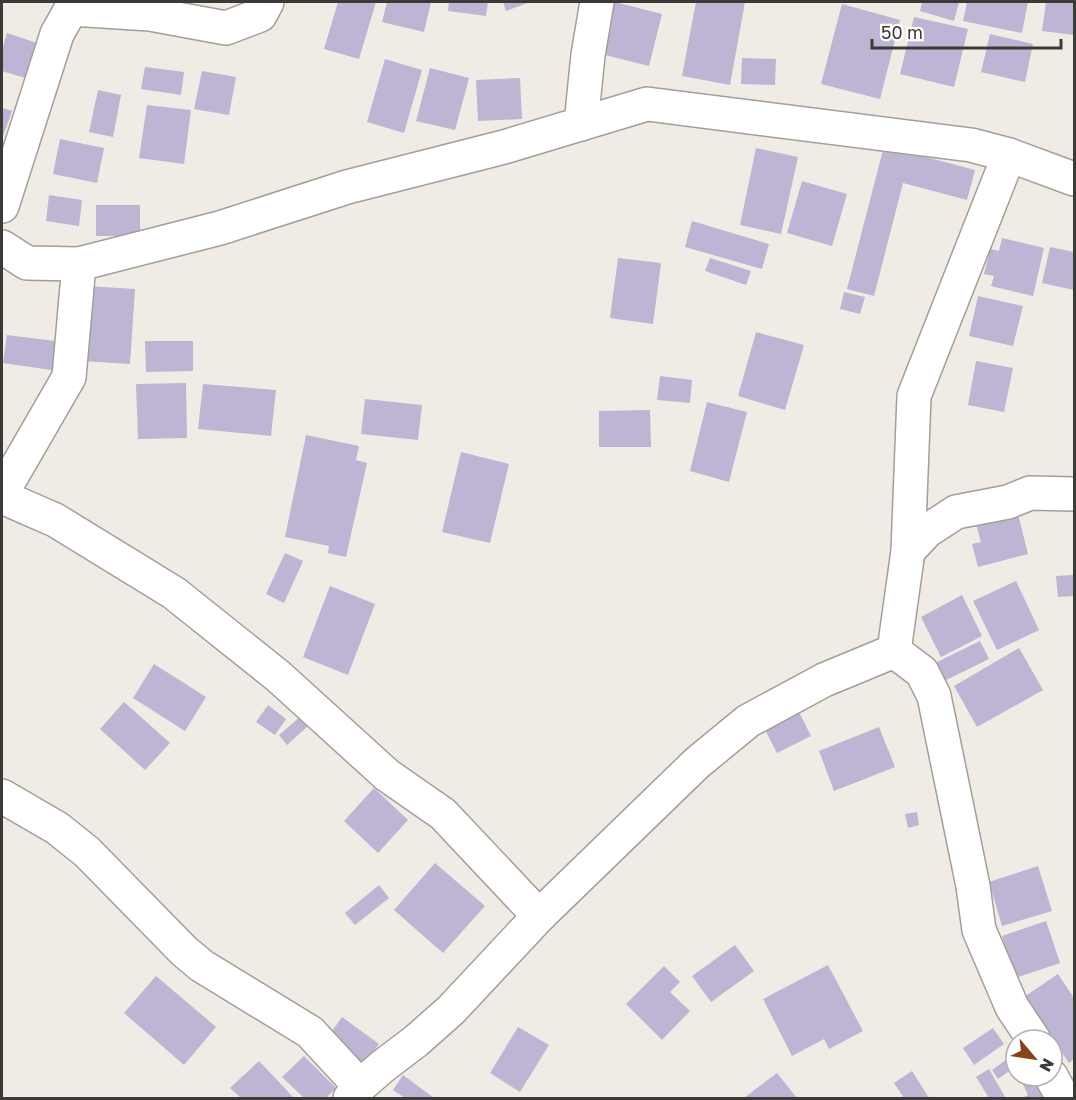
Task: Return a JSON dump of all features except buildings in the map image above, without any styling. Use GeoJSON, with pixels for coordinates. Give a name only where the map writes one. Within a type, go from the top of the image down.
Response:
{"type":"FeatureCollection","features":[{"type":"Feature","properties":{"kind":"street"},"geometry":{"type":"LineString","coordinates":[[2,206],[57,34],[71,9],[150,14],[226,28],[260,15],[267,2]]}},
{"type":"Feature","properties":{"kind":"street"},"geometry":{"type":"LineString","coordinates":[[581,124],[588,55],[597,2]]}},
{"type":"Feature","properties":{"kind":"street"},"geometry":{"type":"LineString","coordinates":[[2,247],[27,263],[79,264],[220,228],[346,187],[504,147],[647,104],[959,143],[1009,155],[1074,179]]}},
{"type":"Feature","properties":{"kind":"street"},"geometry":{"type":"LineString","coordinates":[[894,651],[908,550],[914,396],[1009,155]]}},
{"type":"Feature","properties":{"kind":"street"},"geometry":{"type":"LineString","coordinates":[[79,264],[69,377],[2,495],[55,520],[174,593],[278,676],[387,775],[443,814],[539,916]]}},
{"type":"Feature","properties":{"kind":"street"},"geometry":{"type":"LineString","coordinates":[[908,550],[927,531],[956,512],[1008,502],[1030,493],[1074,494]]}},
{"type":"Feature","properties":{"kind":"street"},"geometry":{"type":"LineString","coordinates":[[2,796],[57,828],[87,852],[184,951],[202,966],[310,1032],[355,1092],[451,1010],[539,916],[698,763],[748,721],[824,680],[894,651]]}},
{"type":"Feature","properties":{"kind":"street"},"geometry":{"type":"LineString","coordinates":[[894,651],[922,672],[934,696],[971,875],[979,930],[1012,1006],[1026,1028]]}}]}
